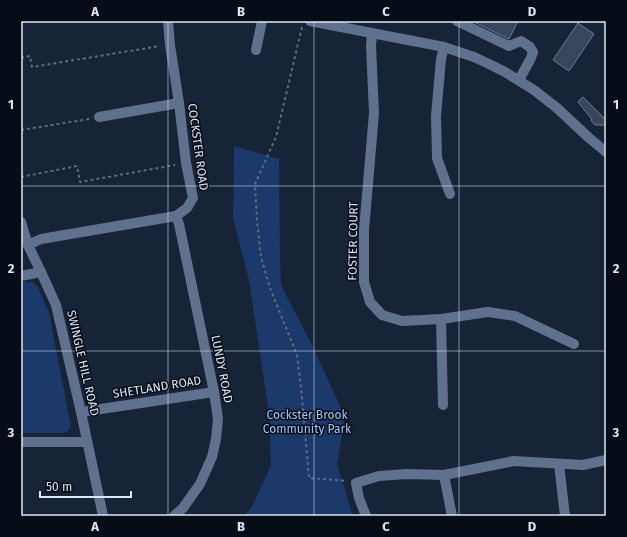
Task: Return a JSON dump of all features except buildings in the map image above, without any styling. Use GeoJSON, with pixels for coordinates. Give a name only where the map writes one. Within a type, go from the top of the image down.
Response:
{"type":"FeatureCollection","features":[{"type":"Feature","properties":{"kind":"street","name":"COCKSTER ROAD"},"geometry":{"type":"LineString","coordinates":[[168,21],[186,163],[193,198],[187,208],[176,216]]}},
{"type":"Feature","properties":{"kind":"street"},"geometry":{"type":"LineString","coordinates":[[256,50],[262,21]]}},
{"type":"Feature","properties":{"kind":"street"},"geometry":{"type":"LineString","coordinates":[[310,21],[444,47],[474,57],[505,72],[534,90],[557,108],[606,152]]}},
{"type":"Feature","properties":{"kind":"street"},"geometry":{"type":"LineString","coordinates":[[457,21],[509,46],[521,41],[530,46],[533,52],[531,58],[518,80]]}},
{"type":"Feature","properties":{"kind":"street","name":"FOSTER COURT"},"geometry":{"type":"LineString","coordinates":[[372,34],[371,46],[374,113],[364,230],[364,282],[370,302],[382,315],[402,321],[442,319],[488,312],[515,316],[574,344]]}},
{"type":"Feature","properties":{"kind":"street"},"geometry":{"type":"LineString","coordinates":[[444,47],[441,59],[436,116],[437,158],[450,194]]}},
{"type":"Feature","properties":{"kind":"street"},"geometry":{"type":"LineString","coordinates":[[100,117],[179,103]]}},
{"type":"Feature","properties":{"kind":"street"},"geometry":{"type":"LineString","coordinates":[[28,244],[41,239],[176,216]]}},
{"type":"Feature","properties":{"kind":"street","name":"LUNDY ROAD"},"geometry":{"type":"LineString","coordinates":[[174,516],[183,508],[200,484],[212,458],[218,420],[214,392],[176,216]]}},
{"type":"Feature","properties":{"kind":"street","name":"SWINGLE HILL ROAD"},"geometry":{"type":"LineString","coordinates":[[21,222],[28,244],[56,305],[103,516]]}},
{"type":"Feature","properties":{"kind":"street"},"geometry":{"type":"LineString","coordinates":[[21,276],[41,272]]}},
{"type":"Feature","properties":{"kind":"street"},"geometry":{"type":"LineString","coordinates":[[442,319],[443,405]]}},
{"type":"Feature","properties":{"kind":"street","name":"SHETLAND ROAD"},"geometry":{"type":"LineString","coordinates":[[81,412],[214,392]]}},
{"type":"Feature","properties":{"kind":"street"},"geometry":{"type":"LineString","coordinates":[[21,442],[87,442]]}},
{"type":"Feature","properties":{"kind":"street"},"geometry":{"type":"LineString","coordinates":[[366,516],[359,498],[356,483],[379,476],[406,474],[444,475],[514,461],[583,466],[606,460]]}},
{"type":"Feature","properties":{"kind":"street"},"geometry":{"type":"LineString","coordinates":[[559,464],[565,516]]}},
{"type":"Feature","properties":{"kind":"street"},"geometry":{"type":"LineString","coordinates":[[444,475],[452,516]]}},
{"type":"Feature","properties":{"kind":"path"},"geometry":{"type":"LineString","coordinates":[[304,21],[276,137],[255,184],[257,221],[261,257],[270,288],[297,355],[309,478],[341,480]]}},
{"type":"Feature","properties":{"kind":"path"},"geometry":{"type":"LineString","coordinates":[[21,58],[30,56],[32,67],[170,44]]}},
{"type":"Feature","properties":{"kind":"path"},"geometry":{"type":"LineString","coordinates":[[21,130],[100,117]]}},
{"type":"Feature","properties":{"kind":"path"},"geometry":{"type":"LineString","coordinates":[[21,177],[77,166],[80,182],[186,163]]}},
{"type":"Feature","properties":{"kind":"green space","name":"Cockster Brook Community Park"},"geometry":{"type":"Polygon","coordinates":[[[234,146],[279,159],[281,285],[311,343],[345,417],[337,464],[353,516],[244,516],[253,505],[271,465],[269,413],[249,280],[233,218],[234,146]]]}},
{"type":"Feature","properties":{"kind":"green space"},"geometry":{"type":"Polygon","coordinates":[[[21,282],[32,282],[38,287],[49,313],[71,427],[64,433],[21,433],[21,282]]]}}]}
